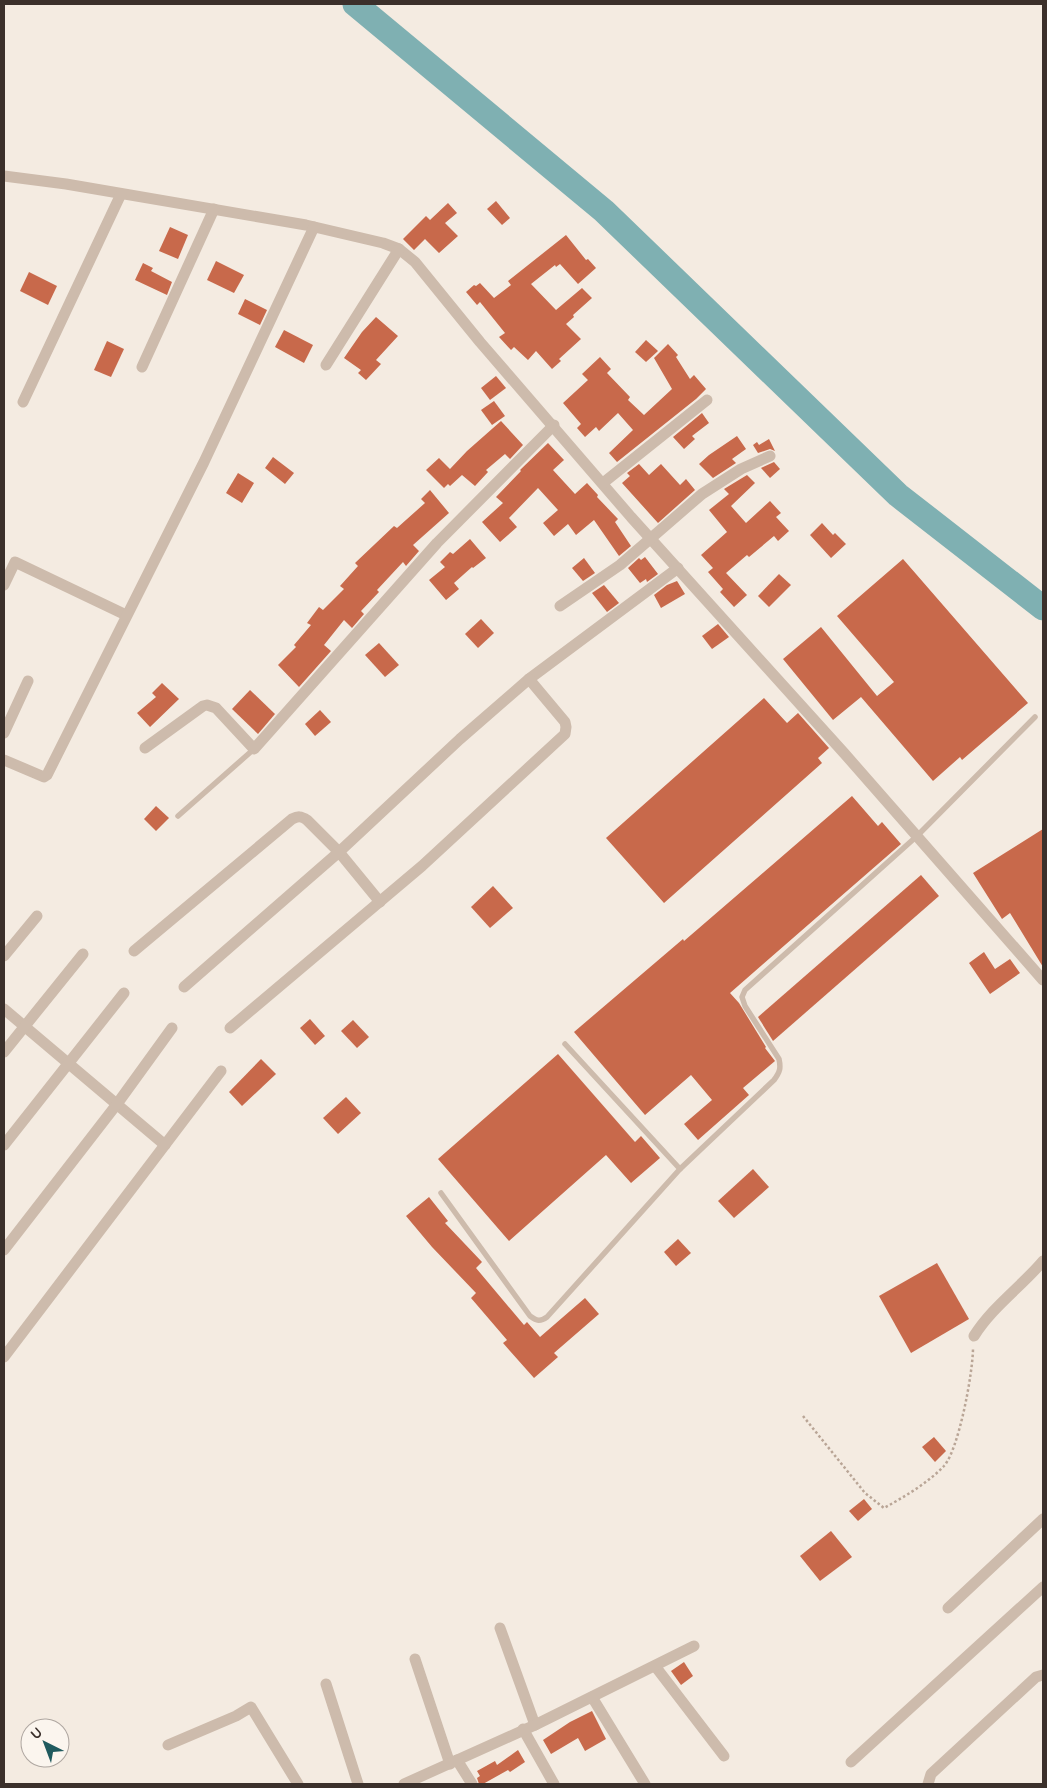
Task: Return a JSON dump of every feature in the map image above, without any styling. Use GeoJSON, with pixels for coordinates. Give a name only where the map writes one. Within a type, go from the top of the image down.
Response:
{"type":"FeatureCollection","features":[{"type":"Feature","properties":{"kind":"street"},"geometry":{"type":"LineString","coordinates":[[4,176],[214,209],[314,227],[383,243],[399,249],[414,262],[480,342],[554,425],[603,484],[1043,980]]}},
{"type":"Feature","properties":{"kind":"street"},"geometry":{"type":"LineString","coordinates":[[23,402],[121,194]]}},
{"type":"Feature","properties":{"kind":"street"},"geometry":{"type":"LineString","coordinates":[[142,367],[214,209]]}},
{"type":"Feature","properties":{"kind":"street"},"geometry":{"type":"LineString","coordinates":[[4,760],[44,777],[47,776],[204,462],[314,227]]}},
{"type":"Feature","properties":{"kind":"street"},"geometry":{"type":"LineString","coordinates":[[326,365],[399,249]]}},
{"type":"Feature","properties":{"kind":"street"},"geometry":{"type":"LineString","coordinates":[[603,484],[707,400]]}},
{"type":"Feature","properties":{"kind":"street"},"geometry":{"type":"LineString","coordinates":[[145,748],[203,706],[208,705],[216,708],[254,749],[437,543],[554,425]]}},
{"type":"Feature","properties":{"kind":"street"},"geometry":{"type":"LineString","coordinates":[[560,606],[620,564],[702,494],[724,478],[770,456]]}},
{"type":"Feature","properties":{"kind":"street"},"geometry":{"type":"LineString","coordinates":[[4,556],[126,615]]}},
{"type":"Feature","properties":{"kind":"street"},"geometry":{"type":"LineString","coordinates":[[4,584],[15,562]]}},
{"type":"Feature","properties":{"kind":"street"},"geometry":{"type":"LineString","coordinates":[[184,987],[339,852],[460,739],[529,679],[678,568]]}},
{"type":"Feature","properties":{"kind":"street"},"geometry":{"type":"LineString","coordinates":[[230,1028],[422,866],[565,734],[565,722],[529,679]]}},
{"type":"Feature","properties":{"kind":"street"},"geometry":{"type":"LineString","coordinates":[[4,733],[28,681]]}},
{"type":"Feature","properties":{"kind":"street"},"geometry":{"type":"LineString","coordinates":[[134,951],[292,819],[297,817],[307,820],[339,852],[380,902]]}},
{"type":"Feature","properties":{"kind":"street"},"geometry":{"type":"LineString","coordinates":[[4,956],[38,916]]}},
{"type":"Feature","properties":{"kind":"street"},"geometry":{"type":"LineString","coordinates":[[4,1052],[83,954]]}},
{"type":"Feature","properties":{"kind":"street"},"geometry":{"type":"LineString","coordinates":[[4,1145],[124,993]]}},
{"type":"Feature","properties":{"kind":"street"},"geometry":{"type":"LineString","coordinates":[[4,1009],[165,1145]]}},
{"type":"Feature","properties":{"kind":"street"},"geometry":{"type":"LineString","coordinates":[[4,1250],[117,1104],[172,1028]]}},
{"type":"Feature","properties":{"kind":"street"},"geometry":{"type":"LineString","coordinates":[[4,1358],[221,1071]]}},
{"type":"Feature","properties":{"kind":"street"},"geometry":{"type":"LineString","coordinates":[[974,1336],[996,1307],[1043,1261]]}},
{"type":"Feature","properties":{"kind":"street"},"geometry":{"type":"LineString","coordinates":[[948,1608],[1043,1519]]}},
{"type":"Feature","properties":{"kind":"street"},"geometry":{"type":"LineString","coordinates":[[851,1762],[1043,1587]]}},
{"type":"Feature","properties":{"kind":"street"},"geometry":{"type":"LineString","coordinates":[[500,1628],[535,1725]]}},
{"type":"Feature","properties":{"kind":"street"},"geometry":{"type":"LineString","coordinates":[[404,1784],[535,1725],[694,1646]]}},
{"type":"Feature","properties":{"kind":"street"},"geometry":{"type":"LineString","coordinates":[[415,1659],[454,1762],[472,1784]]}},
{"type":"Feature","properties":{"kind":"street"},"geometry":{"type":"LineString","coordinates":[[655,1666],[724,1756]]}},
{"type":"Feature","properties":{"kind":"street"},"geometry":{"type":"LineString","coordinates":[[928,1784],[932,1774],[1036,1677],[1043,1675]]}},
{"type":"Feature","properties":{"kind":"street"},"geometry":{"type":"LineString","coordinates":[[326,1684],[358,1784]]}},
{"type":"Feature","properties":{"kind":"street"},"geometry":{"type":"LineString","coordinates":[[592,1697],[646,1784]]}},
{"type":"Feature","properties":{"kind":"street"},"geometry":{"type":"LineString","coordinates":[[168,1745],[236,1716],[251,1707],[298,1784]]}},
{"type":"Feature","properties":{"kind":"street"},"geometry":{"type":"LineString","coordinates":[[523,1729],[554,1784]]}},
{"type":"Feature","properties":{"kind":"lane"},"geometry":{"type":"LineString","coordinates":[[441,1193],[530,1316],[541,1321],[547,1317],[680,1169],[774,1080],[778,1074],[781,1067],[779,1059],[745,1006],[742,997],[745,990],[917,836],[1035,717]]}},
{"type":"Feature","properties":{"kind":"lane"},"geometry":{"type":"LineString","coordinates":[[178,816],[254,749]]}},
{"type":"Feature","properties":{"kind":"lane"},"geometry":{"type":"LineString","coordinates":[[565,1044],[680,1169]]}},
{"type":"Feature","properties":{"kind":"path"},"geometry":{"type":"LineString","coordinates":[[803,1416],[865,1494],[884,1508],[910,1493],[945,1465],[956,1439],[970,1383],[974,1336]]}},
{"type":"Feature","properties":{"kind":"building"},"geometry":{"type":"Polygon","coordinates":[[[496,201],[510,218],[502,225],[487,209],[496,201]]]}},
{"type":"Feature","properties":{"kind":"building"},"geometry":{"type":"Polygon","coordinates":[[[448,203],[457,213],[445,223],[458,236],[439,253],[425,239],[414,250],[403,239],[426,216],[430,220],[448,203]]]}},
{"type":"Feature","properties":{"kind":"building"},"geometry":{"type":"Polygon","coordinates":[[[170,227],[188,235],[178,259],[159,251],[170,227]]]}},
{"type":"Feature","properties":{"kind":"building"},"geometry":{"type":"Polygon","coordinates":[[[566,235],[586,260],[588,259],[596,268],[578,284],[560,264],[556,267],[555,265],[531,284],[556,310],[582,288],[592,298],[566,324],[581,339],[559,359],[561,361],[552,369],[536,351],[528,360],[514,347],[511,350],[499,337],[505,333],[480,302],[477,305],[466,292],[474,285],[476,286],[480,283],[494,298],[511,285],[508,281],[566,235]]]}},
{"type":"Feature","properties":{"kind":"building"},"geometry":{"type":"Polygon","coordinates":[[[216,261],[244,275],[234,293],[207,280],[216,261]]]}},
{"type":"Feature","properties":{"kind":"building"},"geometry":{"type":"Polygon","coordinates":[[[143,263],[153,268],[151,271],[172,282],[167,295],[135,280],[143,263]]]}},
{"type":"Feature","properties":{"kind":"building"},"geometry":{"type":"Polygon","coordinates":[[[29,272],[57,286],[48,305],[20,291],[29,272]]]}},
{"type":"Feature","properties":{"kind":"building"},"geometry":{"type":"Polygon","coordinates":[[[245,299],[267,310],[260,325],[238,314],[245,299]]]}},
{"type":"Feature","properties":{"kind":"building"},"geometry":{"type":"Polygon","coordinates":[[[376,317],[398,336],[376,360],[381,364],[366,380],[358,373],[361,370],[344,358],[362,332],[376,317]]]}},
{"type":"Feature","properties":{"kind":"building"},"geometry":{"type":"Polygon","coordinates":[[[284,330],[313,345],[304,363],[275,347],[284,330]]]}},
{"type":"Feature","properties":{"kind":"building"},"geometry":{"type":"Polygon","coordinates":[[[646,340],[658,351],[646,362],[635,352],[646,340]]]}},
{"type":"Feature","properties":{"kind":"building"},"geometry":{"type":"Polygon","coordinates":[[[107,341],[124,349],[111,377],[94,370],[107,341]]]}},
{"type":"Feature","properties":{"kind":"building"},"geometry":{"type":"Polygon","coordinates":[[[668,344],[678,355],[676,357],[690,379],[694,375],[706,389],[617,462],[609,453],[633,430],[618,413],[599,431],[596,427],[585,437],[577,428],[581,424],[563,403],[588,380],[582,374],[600,357],[611,369],[607,373],[630,397],[628,400],[644,415],[672,389],[654,358],[668,344]]]}},
{"type":"Feature","properties":{"kind":"building"},"geometry":{"type":"Polygon","coordinates":[[[496,376],[506,388],[490,400],[481,388],[496,376]]]}},
{"type":"Feature","properties":{"kind":"building"},"geometry":{"type":"Polygon","coordinates":[[[494,401],[505,416],[492,425],[481,410],[494,401]]]}},
{"type":"Feature","properties":{"kind":"building"},"geometry":{"type":"Polygon","coordinates":[[[702,413],[709,423],[692,436],[695,439],[684,449],[673,437],[702,413]]]}},
{"type":"Feature","properties":{"kind":"building"},"geometry":{"type":"Polygon","coordinates":[[[501,421],[523,445],[510,459],[505,454],[486,470],[488,472],[475,486],[462,475],[450,486],[448,484],[444,488],[426,470],[439,458],[450,469],[501,421]]]}},
{"type":"Feature","properties":{"kind":"building"},"geometry":{"type":"Polygon","coordinates":[[[737,436],[746,449],[732,459],[736,463],[713,478],[699,464],[737,436]]]}},
{"type":"Feature","properties":{"kind":"building"},"geometry":{"type":"Polygon","coordinates":[[[769,439],[775,451],[770,449],[758,453],[753,445],[757,442],[759,445],[769,439]]]}},
{"type":"Feature","properties":{"kind":"building"},"geometry":{"type":"Polygon","coordinates":[[[548,443],[564,460],[553,470],[575,494],[587,483],[598,495],[597,497],[618,519],[615,522],[631,546],[619,556],[594,520],[576,535],[568,524],[554,536],[543,523],[558,510],[538,488],[509,518],[517,527],[500,542],[482,522],[503,503],[496,497],[548,443]]]}},
{"type":"Feature","properties":{"kind":"building"},"geometry":{"type":"Polygon","coordinates":[[[273,457],[294,473],[285,484],[265,468],[273,457]]]}},
{"type":"Feature","properties":{"kind":"building"},"geometry":{"type":"Polygon","coordinates":[[[774,462],[780,469],[770,478],[761,468],[774,462]]]}},
{"type":"Feature","properties":{"kind":"building"},"geometry":{"type":"Polygon","coordinates":[[[639,464],[649,475],[661,464],[680,485],[686,479],[695,490],[658,523],[622,483],[630,476],[627,473],[639,464]]]}},
{"type":"Feature","properties":{"kind":"building"},"geometry":{"type":"Polygon","coordinates":[[[238,473],[254,483],[242,503],[226,493],[238,473]]]}},
{"type":"Feature","properties":{"kind":"building"},"geometry":{"type":"Polygon","coordinates":[[[747,475],[755,483],[731,506],[746,523],[770,501],[781,513],[776,517],[789,531],[778,541],[774,536],[726,573],[747,595],[734,607],[720,592],[723,589],[708,572],[713,568],[701,555],[727,532],[709,510],[729,494],[724,489],[747,475]]]}},
{"type":"Feature","properties":{"kind":"building"},"geometry":{"type":"Polygon","coordinates":[[[430,490],[449,513],[413,545],[419,551],[406,566],[403,562],[377,590],[379,592],[361,611],[364,614],[352,628],[344,620],[324,645],[331,651],[299,687],[278,665],[296,647],[294,645],[311,625],[307,623],[319,607],[323,610],[344,589],[340,586],[358,566],[355,563],[394,526],[397,528],[425,503],[421,499],[430,490]]]}},
{"type":"Feature","properties":{"kind":"building"},"geometry":{"type":"Polygon","coordinates":[[[822,523],[833,535],[835,533],[846,544],[831,558],[810,535],[822,523]]]}},
{"type":"Feature","properties":{"kind":"building"},"geometry":{"type":"Polygon","coordinates":[[[470,539],[486,558],[472,567],[454,583],[459,589],[446,600],[429,580],[445,567],[440,562],[450,552],[453,554],[470,539]]]}},
{"type":"Feature","properties":{"kind":"building"},"geometry":{"type":"Polygon","coordinates":[[[645,557],[658,574],[647,582],[646,579],[640,583],[628,568],[639,558],[641,560],[645,557]]]}},
{"type":"Feature","properties":{"kind":"building"},"geometry":{"type":"Polygon","coordinates":[[[584,558],[595,573],[583,581],[572,568],[584,558]]]}},
{"type":"Feature","properties":{"kind":"building"},"geometry":{"type":"Polygon","coordinates":[[[903,559],[1028,703],[962,760],[960,757],[933,781],[861,697],[833,720],[783,659],[821,627],[877,696],[894,682],[837,616],[903,559]]]}},
{"type":"Feature","properties":{"kind":"building"},"geometry":{"type":"Polygon","coordinates":[[[779,574],[791,585],[769,607],[758,596],[779,574]]]}},
{"type":"Feature","properties":{"kind":"building"},"geometry":{"type":"Polygon","coordinates":[[[677,581],[685,594],[661,608],[654,595],[667,585],[677,581]]]}},
{"type":"Feature","properties":{"kind":"building"},"geometry":{"type":"Polygon","coordinates":[[[604,585],[619,603],[607,612],[592,593],[604,585]]]}},
{"type":"Feature","properties":{"kind":"building"},"geometry":{"type":"Polygon","coordinates":[[[481,619],[494,633],[478,648],[465,634],[481,619]]]}},
{"type":"Feature","properties":{"kind":"building"},"geometry":{"type":"Polygon","coordinates":[[[718,624],[729,637],[712,649],[702,636],[718,624]]]}},
{"type":"Feature","properties":{"kind":"building"},"geometry":{"type":"Polygon","coordinates":[[[379,643],[399,665],[385,677],[365,655],[379,643]]]}},
{"type":"Feature","properties":{"kind":"building"},"geometry":{"type":"Polygon","coordinates":[[[162,683],[179,699],[150,727],[137,713],[156,697],[152,693],[162,683]]]}},
{"type":"Feature","properties":{"kind":"building"},"geometry":{"type":"Polygon","coordinates":[[[250,690],[275,714],[258,734],[232,709],[250,690]]]}},
{"type":"Feature","properties":{"kind":"building"},"geometry":{"type":"Polygon","coordinates":[[[764,698],[787,723],[798,713],[829,748],[818,758],[822,763],[664,903],[606,838],[764,698]]]}},
{"type":"Feature","properties":{"kind":"building"},"geometry":{"type":"Polygon","coordinates":[[[320,710],[331,722],[315,736],[305,724],[320,710]]]}},
{"type":"Feature","properties":{"kind":"building"},"geometry":{"type":"Polygon","coordinates":[[[852,796],[878,826],[882,822],[901,844],[730,993],[739,1003],[765,1048],[775,1061],[743,1088],[749,1095],[698,1140],[684,1124],[712,1100],[691,1075],[645,1115],[574,1032],[683,939],[684,941],[852,796]]]}},
{"type":"Feature","properties":{"kind":"building"},"geometry":{"type":"Polygon","coordinates":[[[156,806],[169,818],[156,831],[144,819],[156,806]]]}},
{"type":"Feature","properties":{"kind":"building"},"geometry":{"type":"Polygon","coordinates":[[[1043,829],[1043,967],[1010,913],[1002,919],[973,873],[1043,829]]]}},
{"type":"Feature","properties":{"kind":"building"},"geometry":{"type":"Polygon","coordinates":[[[921,875],[939,896],[773,1041],[758,1017],[921,875]]]}},
{"type":"Feature","properties":{"kind":"building"},"geometry":{"type":"Polygon","coordinates":[[[493,886],[513,908],[490,928],[471,907],[493,886]]]}},
{"type":"Feature","properties":{"kind":"building"},"geometry":{"type":"Polygon","coordinates":[[[984,952],[995,969],[1010,959],[1020,973],[990,994],[969,963],[984,952]]]}},
{"type":"Feature","properties":{"kind":"building"},"geometry":{"type":"Polygon","coordinates":[[[310,1019],[325,1036],[315,1045],[300,1028],[310,1019]]]}},
{"type":"Feature","properties":{"kind":"building"},"geometry":{"type":"Polygon","coordinates":[[[353,1020],[369,1037],[357,1048],[341,1031],[353,1020]]]}},
{"type":"Feature","properties":{"kind":"building"},"geometry":{"type":"Polygon","coordinates":[[[558,1054],[635,1142],[641,1136],[660,1158],[631,1183],[606,1155],[509,1241],[438,1159],[558,1054]]]}},
{"type":"Feature","properties":{"kind":"building"},"geometry":{"type":"Polygon","coordinates":[[[261,1059],[276,1074],[242,1106],[229,1092],[261,1059]]]}},
{"type":"Feature","properties":{"kind":"building"},"geometry":{"type":"Polygon","coordinates":[[[346,1097],[361,1113],[338,1134],[323,1118],[346,1097]]]}},
{"type":"Feature","properties":{"kind":"building"},"geometry":{"type":"Polygon","coordinates":[[[753,1169],[769,1187],[734,1218],[718,1201],[753,1169]]]}},
{"type":"Feature","properties":{"kind":"building"},"geometry":{"type":"Polygon","coordinates":[[[429,1197],[448,1221],[445,1223],[482,1262],[476,1268],[524,1325],[527,1322],[540,1337],[585,1298],[599,1314],[554,1353],[558,1357],[534,1378],[503,1343],[507,1340],[471,1298],[476,1293],[432,1247],[406,1216],[429,1197]]]}},
{"type":"Feature","properties":{"kind":"building"},"geometry":{"type":"Polygon","coordinates":[[[678,1239],[691,1253],[676,1266],[664,1252],[678,1239]]]}},
{"type":"Feature","properties":{"kind":"building"},"geometry":{"type":"Polygon","coordinates":[[[937,1263],[969,1319],[911,1353],[879,1296],[937,1263]]]}},
{"type":"Feature","properties":{"kind":"building"},"geometry":{"type":"Polygon","coordinates":[[[934,1437],[946,1451],[935,1462],[922,1447],[934,1437]]]}},
{"type":"Feature","properties":{"kind":"building"},"geometry":{"type":"Polygon","coordinates":[[[864,1499],[872,1509],[858,1521],[849,1511],[864,1499]]]}},
{"type":"Feature","properties":{"kind":"building"},"geometry":{"type":"Polygon","coordinates":[[[831,1531],[852,1557],[820,1581],[800,1556],[831,1531]]]}},
{"type":"Feature","properties":{"kind":"building"},"geometry":{"type":"Polygon","coordinates":[[[684,1662],[693,1676],[681,1685],[671,1671],[684,1662]]]}},
{"type":"Feature","properties":{"kind":"building"},"geometry":{"type":"Polygon","coordinates":[[[592,1711],[606,1739],[585,1751],[578,1738],[551,1754],[543,1740],[570,1722],[592,1711]]]}},
{"type":"Feature","properties":{"kind":"building"},"geometry":{"type":"Polygon","coordinates":[[[518,1750],[525,1762],[510,1772],[508,1770],[483,1784],[479,1784],[477,1778],[480,1776],[477,1771],[495,1761],[497,1765],[518,1750]]]}},
{"type":"Feature","properties":{"kind":"waterway"},"geometry":{"type":"LineString","coordinates":[[355,4],[604,211],[898,495],[1043,608]]}}]}
